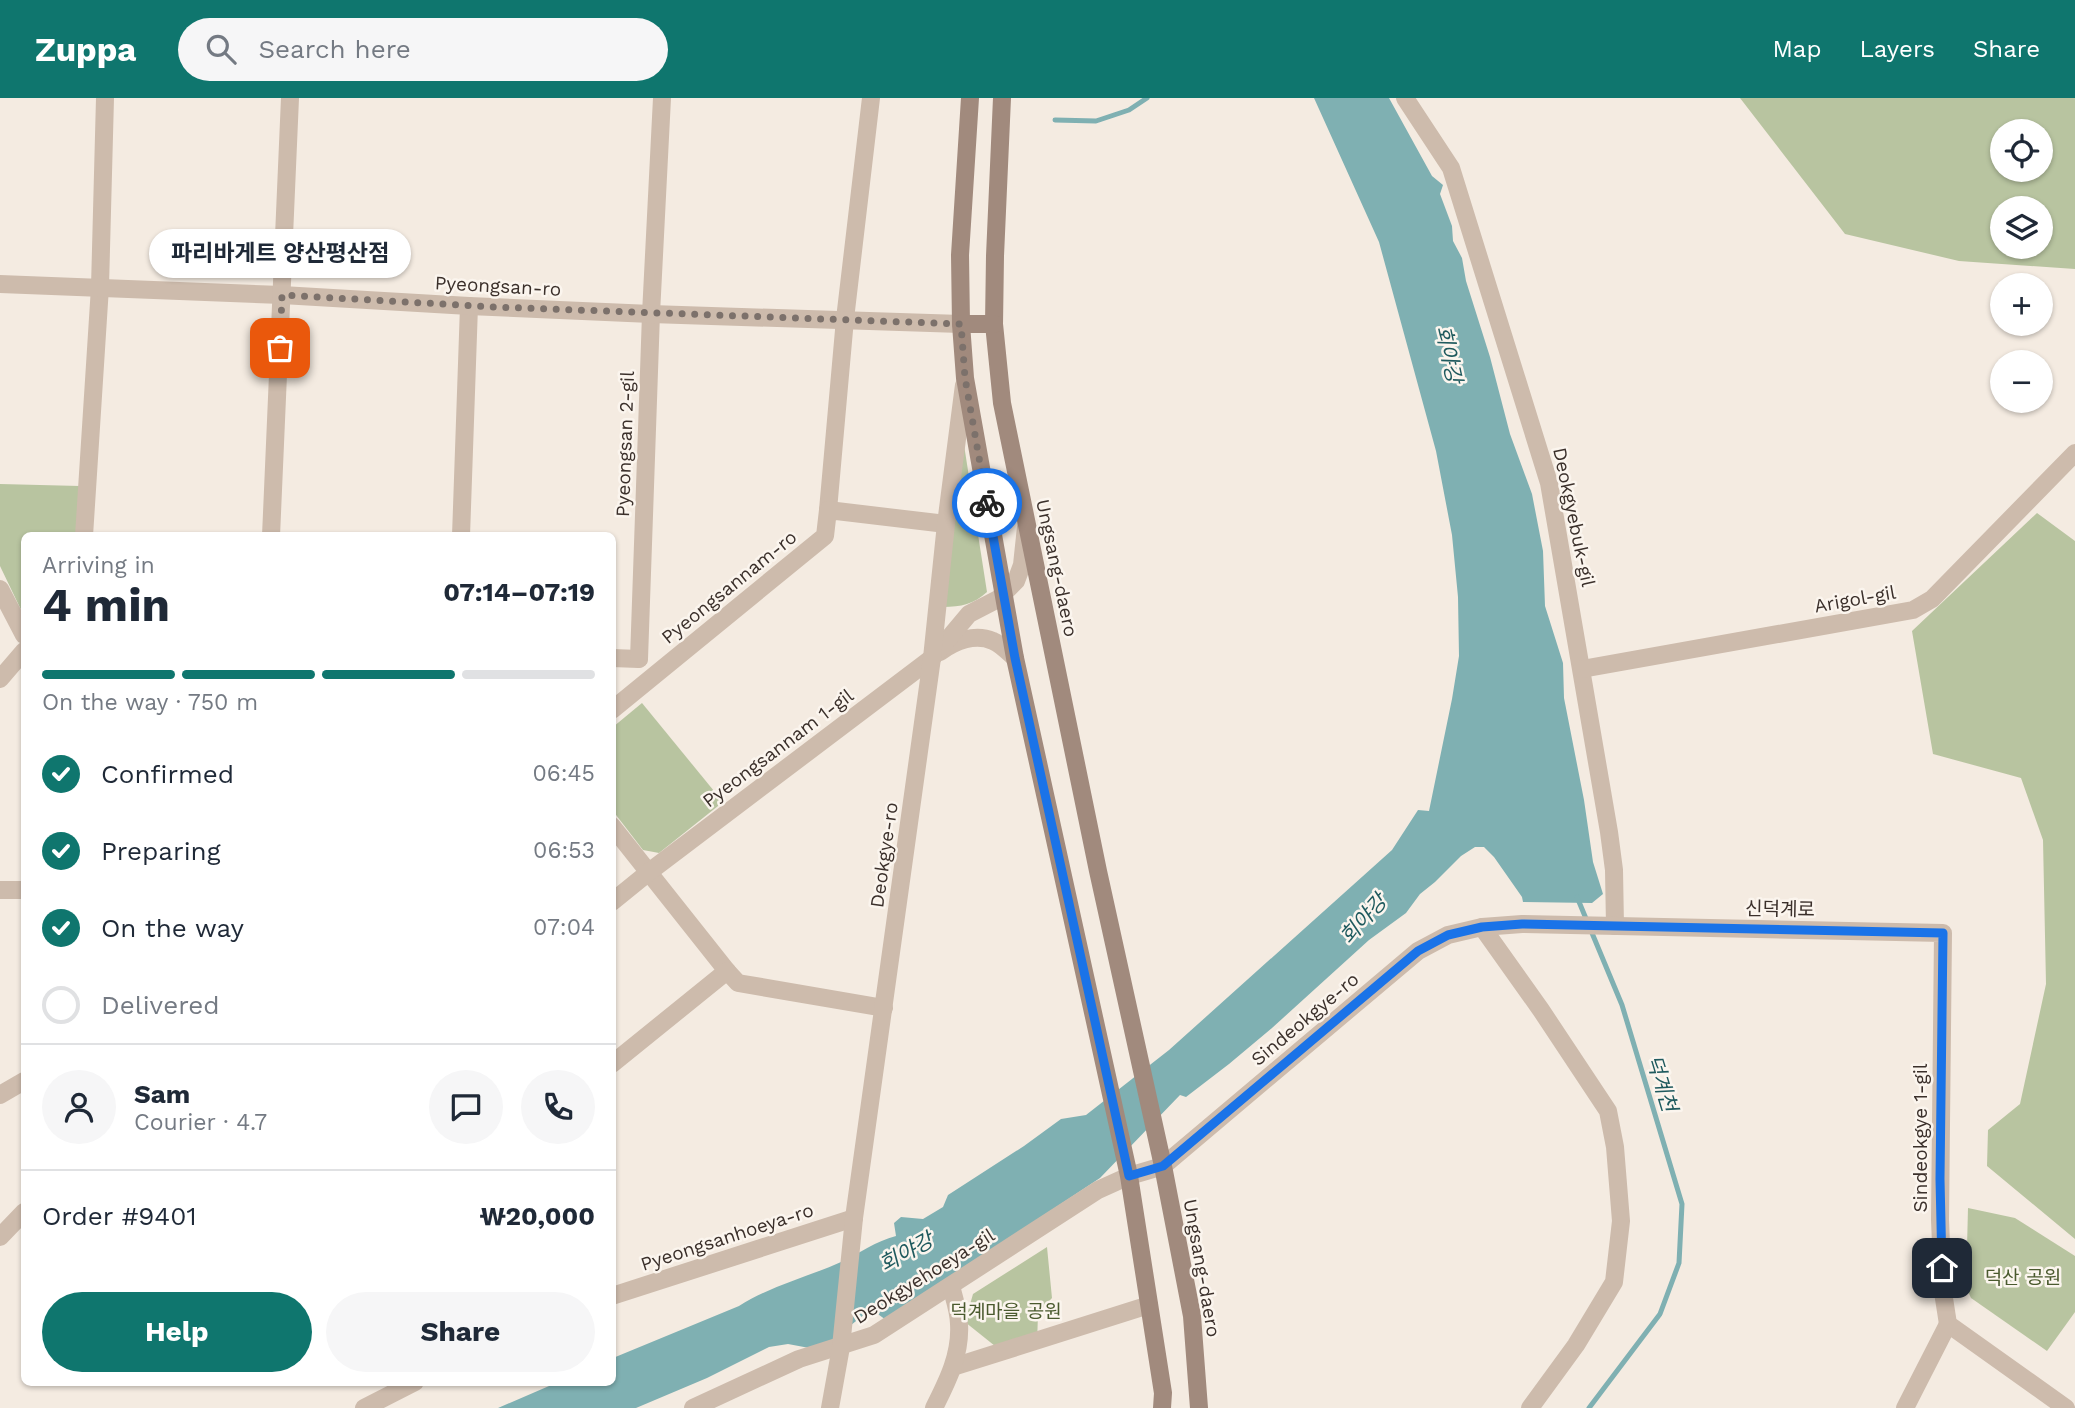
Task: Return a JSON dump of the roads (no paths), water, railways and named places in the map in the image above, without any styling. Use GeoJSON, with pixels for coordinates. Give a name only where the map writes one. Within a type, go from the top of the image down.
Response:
{"type":"FeatureCollection","features":[{"type":"Feature","properties":{"kind":"main road"},"geometry":{"type":"LineString","coordinates":[[970,98],[960,255],[965,378],[1015,658],[1128,1169],[1163,1393],[1162,1408]]}},
{"type":"Feature","properties":{"kind":"main road","name":"Ungsang-daero"},"geometry":{"type":"LineString","coordinates":[[1002,98],[995,256],[995,324],[1002,403],[1134,1041],[1163,1166],[1192,1316],[1199,1408]]}},
{"type":"Feature","properties":{"kind":"main road","name":"Pyeongsan-ro"},"geometry":{"type":"LineString","coordinates":[[961,324],[995,324]]}},
{"type":"Feature","properties":{"kind":"street"},"geometry":{"type":"LineString","coordinates":[[84,532],[100,288],[105,98]]}},
{"type":"Feature","properties":{"kind":"street"},"geometry":{"type":"LineString","coordinates":[[271,532],[290,98]]}},
{"type":"Feature","properties":{"kind":"street","name":"Pyeongsan 2-gil"},"geometry":{"type":"LineString","coordinates":[[639,659],[651,314],[662,98]]}},
{"type":"Feature","properties":{"kind":"street","name":"Pyeongsannam-ro"},"geometry":{"type":"LineString","coordinates":[[616,707],[825,536],[845,319],[871,98]]}},
{"type":"Feature","properties":{"kind":"street","name":"Deokgyebuk-gil"},"geometry":{"type":"LineString","coordinates":[[1405,98],[1451,168],[1549,483],[1609,832],[1614,870],[1615,926]]}},
{"type":"Feature","properties":{"kind":"street","name":"Pyeongsan-ro"},"geometry":{"type":"LineString","coordinates":[[0,284],[651,314],[961,324]]}},
{"type":"Feature","properties":{"kind":"street"},"geometry":{"type":"LineString","coordinates":[[461,532],[469,306]]}},
{"type":"Feature","properties":{"kind":"street","name":"Deokgye-ro"},"geometry":{"type":"LineString","coordinates":[[842,1341],[853,1224],[932,658],[965,378]]}},
{"type":"Feature","properties":{"kind":"street","name":"Arigol-gil"},"geometry":{"type":"LineString","coordinates":[[1582,669],[1913,610],[1932,599],[2075,453]]}},
{"type":"Feature","properties":{"kind":"street"},"geometry":{"type":"LineString","coordinates":[[828,510],[946,524]]}},
{"type":"Feature","properties":{"kind":"street"},"geometry":{"type":"LineString","coordinates":[[932,658],[969,614],[1003,596],[1016,581],[1022,565],[1026,524]]}},
{"type":"Feature","properties":{"kind":"street"},"geometry":{"type":"LineString","coordinates":[[0,589],[21,629]]}},
{"type":"Feature","properties":{"kind":"street"},"geometry":{"type":"LineString","coordinates":[[932,658],[950,644],[965,638],[993,641],[1015,658]]}},
{"type":"Feature","properties":{"kind":"street"},"geometry":{"type":"LineString","coordinates":[[0,679],[21,654]]}},
{"type":"Feature","properties":{"kind":"street"},"geometry":{"type":"LineString","coordinates":[[616,658],[639,659],[653,677]]}},
{"type":"Feature","properties":{"kind":"street","name":"Pyeongsannam 1-gil"},"geometry":{"type":"LineString","coordinates":[[616,899],[932,658]]}},
{"type":"Feature","properties":{"kind":"street"},"geometry":{"type":"LineString","coordinates":[[616,831],[738,983],[884,1009]]}},
{"type":"Feature","properties":{"kind":"street"},"geometry":{"type":"LineString","coordinates":[[0,890],[21,890]]}},
{"type":"Feature","properties":{"kind":"street","name":"신덕계로"},"geometry":{"type":"LineString","coordinates":[[1522,924],[1943,933]]}},
{"type":"Feature","properties":{"kind":"street","name":"Sindeokgye-ro"},"geometry":{"type":"LineString","coordinates":[[1128,1169],[1163,1166],[1418,951],[1448,935],[1482,927],[1522,924]]}},
{"type":"Feature","properties":{"kind":"street"},"geometry":{"type":"LineString","coordinates":[[1482,927],[1608,1111],[1615,1147],[1621,1221],[1614,1282],[1576,1345],[1530,1408]]}},
{"type":"Feature","properties":{"kind":"street","name":"Sindeokgye 1-gil"},"geometry":{"type":"LineString","coordinates":[[1943,933],[1940,1206],[1943,1292],[1948,1324]]}},
{"type":"Feature","properties":{"kind":"street"},"geometry":{"type":"LineString","coordinates":[[616,1061],[727,971]]}},
{"type":"Feature","properties":{"kind":"street"},"geometry":{"type":"LineString","coordinates":[[0,1095],[21,1083]]}},
{"type":"Feature","properties":{"kind":"street","name":"Deokgyehoeya-gil"},"geometry":{"type":"LineString","coordinates":[[693,1408],[842,1341],[874,1335],[1128,1169]]}},
{"type":"Feature","properties":{"kind":"street"},"geometry":{"type":"LineString","coordinates":[[0,1237],[21,1215]]}},
{"type":"Feature","properties":{"kind":"street","name":"Pyeongsanhoeya-ro"},"geometry":{"type":"LineString","coordinates":[[616,1295],[853,1224]]}},
{"type":"Feature","properties":{"kind":"street"},"geometry":{"type":"LineString","coordinates":[[934,1408],[953,1367],[959,1324],[951,1286]]}},
{"type":"Feature","properties":{"kind":"street"},"geometry":{"type":"LineString","coordinates":[[953,1367],[1149,1305]]}},
{"type":"Feature","properties":{"kind":"street"},"geometry":{"type":"LineString","coordinates":[[1905,1408],[1948,1324],[2066,1408]]}},
{"type":"Feature","properties":{"kind":"street"},"geometry":{"type":"LineString","coordinates":[[830,1408],[842,1341]]}},
{"type":"Feature","properties":{"kind":"street"},"geometry":{"type":"LineString","coordinates":[[364,1408],[407,1386]]}},
{"type":"Feature","properties":{"kind":"water","name":"회야강"},"geometry":{"type":"Polygon","coordinates":[[[1314,98],[1389,98],[1432,176],[1443,185],[1440,194],[1452,226],[1453,241],[1462,258],[1466,281],[1510,434],[1532,494],[1543,551],[1545,606],[1563,663],[1564,698],[1593,862],[1603,894],[1592,903],[1523,902],[1494,857],[1484,847],[1475,847],[1461,856],[1420,894],[1406,913],[1369,940],[1272,1028],[1186,1097],[1180,1095],[1100,1178],[886,1320],[871,1309],[820,1350],[788,1344],[769,1347],[707,1378],[636,1408],[498,1408],[549,1386],[616,1386],[616,1357],[739,1306],[763,1293],[841,1262],[896,1236],[894,1223],[901,1217],[923,1219],[943,1207],[948,1195],[1061,1119],[1086,1115],[1169,1050],[1392,850],[1418,810],[1429,811],[1459,656],[1458,597],[1452,535],[1436,451],[1379,242],[1314,98]]]}},
{"type":"Feature","properties":{"kind":"waterway"},"geometry":{"type":"LineString","coordinates":[[1055,120],[1096,121],[1129,110],[1147,98]]}},
{"type":"Feature","properties":{"kind":"waterway","name":"덕계천"},"geometry":{"type":"LineString","coordinates":[[1577,897],[1622,1005],[1682,1204],[1679,1263],[1660,1314],[1589,1408]]}},
{"type":"Feature","properties":{"kind":"place","name":"파리바게트 양산평산점"},"geometry":{"type":"Point","coordinates":[280,348]}},
{"type":"Feature","properties":{"kind":"park label","name":"덕산 공원"},"geometry":{"type":"Point","coordinates":[2023,1277]}},
{"type":"Feature","properties":{"kind":"park label","name":"덕계마을 공원"},"geometry":{"type":"Point","coordinates":[1006,1311]}}]}
